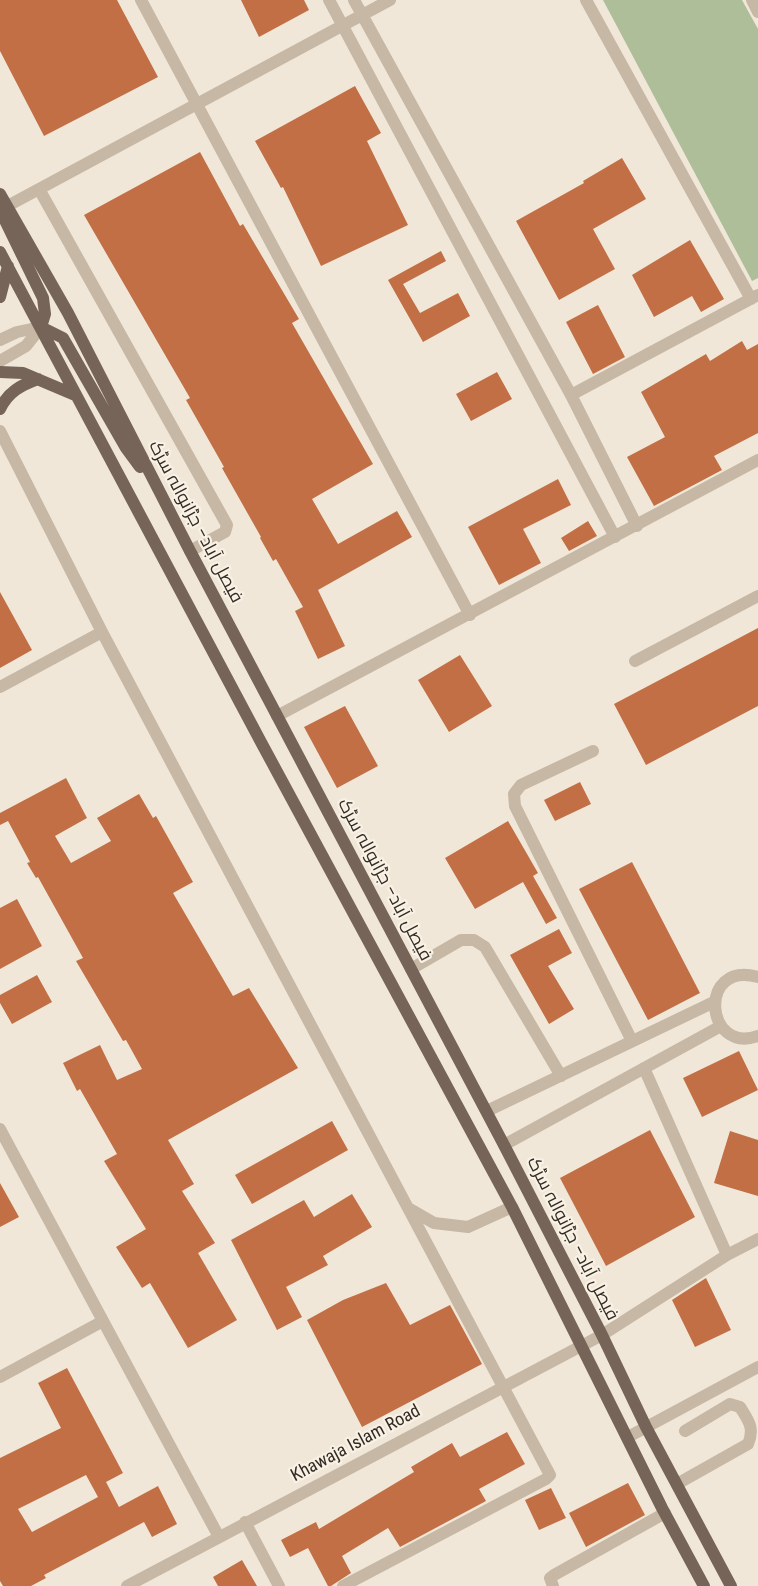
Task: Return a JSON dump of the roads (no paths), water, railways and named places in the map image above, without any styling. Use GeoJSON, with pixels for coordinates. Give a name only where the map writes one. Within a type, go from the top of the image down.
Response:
{"type":"FeatureCollection","features":[{"type":"Feature","properties":{"kind":"main road","name":"فیصل آباد– جڑانوالہ سڑک"},"geometry":{"type":"LineString","coordinates":[[0,194],[2,209],[68,313],[190,551],[487,1111],[602,1334],[646,1428],[731,1586]]}},
{"type":"Feature","properties":{"kind":"main road"},"geometry":{"type":"LineString","coordinates":[[2,209],[43,298],[45,314],[41,326]]}},
{"type":"Feature","properties":{"kind":"main road"},"geometry":{"type":"LineString","coordinates":[[0,252],[512,1207],[583,1345],[665,1513],[704,1586]]}},
{"type":"Feature","properties":{"kind":"main road"},"geometry":{"type":"LineString","coordinates":[[0,296],[8,266]]}},
{"type":"Feature","properties":{"kind":"main road"},"geometry":{"type":"LineString","coordinates":[[41,326],[63,338],[126,448],[163,499]]}},
{"type":"Feature","properties":{"kind":"main road"},"geometry":{"type":"LineString","coordinates":[[0,372],[23,373],[75,395]]}},
{"type":"Feature","properties":{"kind":"main road"},"geometry":{"type":"LineString","coordinates":[[0,409],[4,400],[12,391],[38,379]]}},
{"type":"Feature","properties":{"kind":"street"},"geometry":{"type":"LineString","coordinates":[[141,0],[470,616]]}},
{"type":"Feature","properties":{"kind":"street"},"geometry":{"type":"LineString","coordinates":[[329,0],[615,538]]}},
{"type":"Feature","properties":{"kind":"street"},"geometry":{"type":"LineString","coordinates":[[354,0],[571,395],[637,526]]}},
{"type":"Feature","properties":{"kind":"street"},"geometry":{"type":"LineString","coordinates":[[2,209],[197,106],[390,0]]}},
{"type":"Feature","properties":{"kind":"street"},"geometry":{"type":"LineString","coordinates":[[571,395],[754,297],[586,0]]}},
{"type":"Feature","properties":{"kind":"street"},"geometry":{"type":"LineString","coordinates":[[752,0],[758,12]]}},
{"type":"Feature","properties":{"kind":"street"},"geometry":{"type":"LineString","coordinates":[[39,189],[227,525],[225,532],[190,551]]}},
{"type":"Feature","properties":{"kind":"street"},"geometry":{"type":"LineString","coordinates":[[0,340],[17,332],[41,326]]}},
{"type":"Feature","properties":{"kind":"street"},"geometry":{"type":"LineString","coordinates":[[0,361],[26,346],[41,326]]}},
{"type":"Feature","properties":{"kind":"street"},"geometry":{"type":"LineString","coordinates":[[0,431],[102,632],[503,1387],[549,1470],[550,1475],[546,1479],[343,1586]]}},
{"type":"Feature","properties":{"kind":"street"},"geometry":{"type":"LineString","coordinates":[[277,716],[470,616],[758,460]]}},
{"type":"Feature","properties":{"kind":"street"},"geometry":{"type":"LineString","coordinates":[[635,661],[758,596]]}},
{"type":"Feature","properties":{"kind":"street"},"geometry":{"type":"LineString","coordinates":[[0,687],[102,632]]}},
{"type":"Feature","properties":{"kind":"street"},"geometry":{"type":"LineString","coordinates":[[592,751],[521,786],[514,794],[515,806],[632,1041]]}},
{"type":"Feature","properties":{"kind":"street"},"geometry":{"type":"LineString","coordinates":[[411,969],[461,940],[474,940],[486,947],[561,1076]]}},
{"type":"Feature","properties":{"kind":"street"},"geometry":{"type":"LineString","coordinates":[[758,977],[747,974],[732,977],[720,988],[714,1002],[715,1015],[721,1026],[734,1036],[750,1039],[758,1036]]}},
{"type":"Feature","properties":{"kind":"street"},"geometry":{"type":"LineString","coordinates":[[487,1111],[714,1002]]}},
{"type":"Feature","properties":{"kind":"street"},"geometry":{"type":"LineString","coordinates":[[504,1145],[721,1026]]}},
{"type":"Feature","properties":{"kind":"street"},"geometry":{"type":"LineString","coordinates":[[644,1068],[727,1255]]}},
{"type":"Feature","properties":{"kind":"street"},"geometry":{"type":"LineString","coordinates":[[0,1129],[3,1144],[103,1321],[219,1537]]}},
{"type":"Feature","properties":{"kind":"street"},"geometry":{"type":"LineString","coordinates":[[408,1208],[434,1223],[468,1227],[512,1207]]}},
{"type":"Feature","properties":{"kind":"street","name":"Khawaja Islam Road"},"geometry":{"type":"LineString","coordinates":[[127,1586],[583,1345],[727,1255],[758,1238]]}},
{"type":"Feature","properties":{"kind":"street"},"geometry":{"type":"LineString","coordinates":[[0,1377],[103,1321]]}},
{"type":"Feature","properties":{"kind":"street"},"geometry":{"type":"LineString","coordinates":[[628,1437],[758,1367]]}},
{"type":"Feature","properties":{"kind":"street"},"geometry":{"type":"LineString","coordinates":[[703,1397],[712,1415]]}},
{"type":"Feature","properties":{"kind":"street"},"geometry":{"type":"LineString","coordinates":[[677,1484],[748,1444],[753,1433],[740,1407],[730,1404],[685,1431]]}},
{"type":"Feature","properties":{"kind":"street"},"geometry":{"type":"LineString","coordinates":[[553,1586],[550,1578],[554,1575],[665,1513]]}},
{"type":"Feature","properties":{"kind":"street"},"geometry":{"type":"LineString","coordinates":[[245,1522],[279,1586]]}}]}
